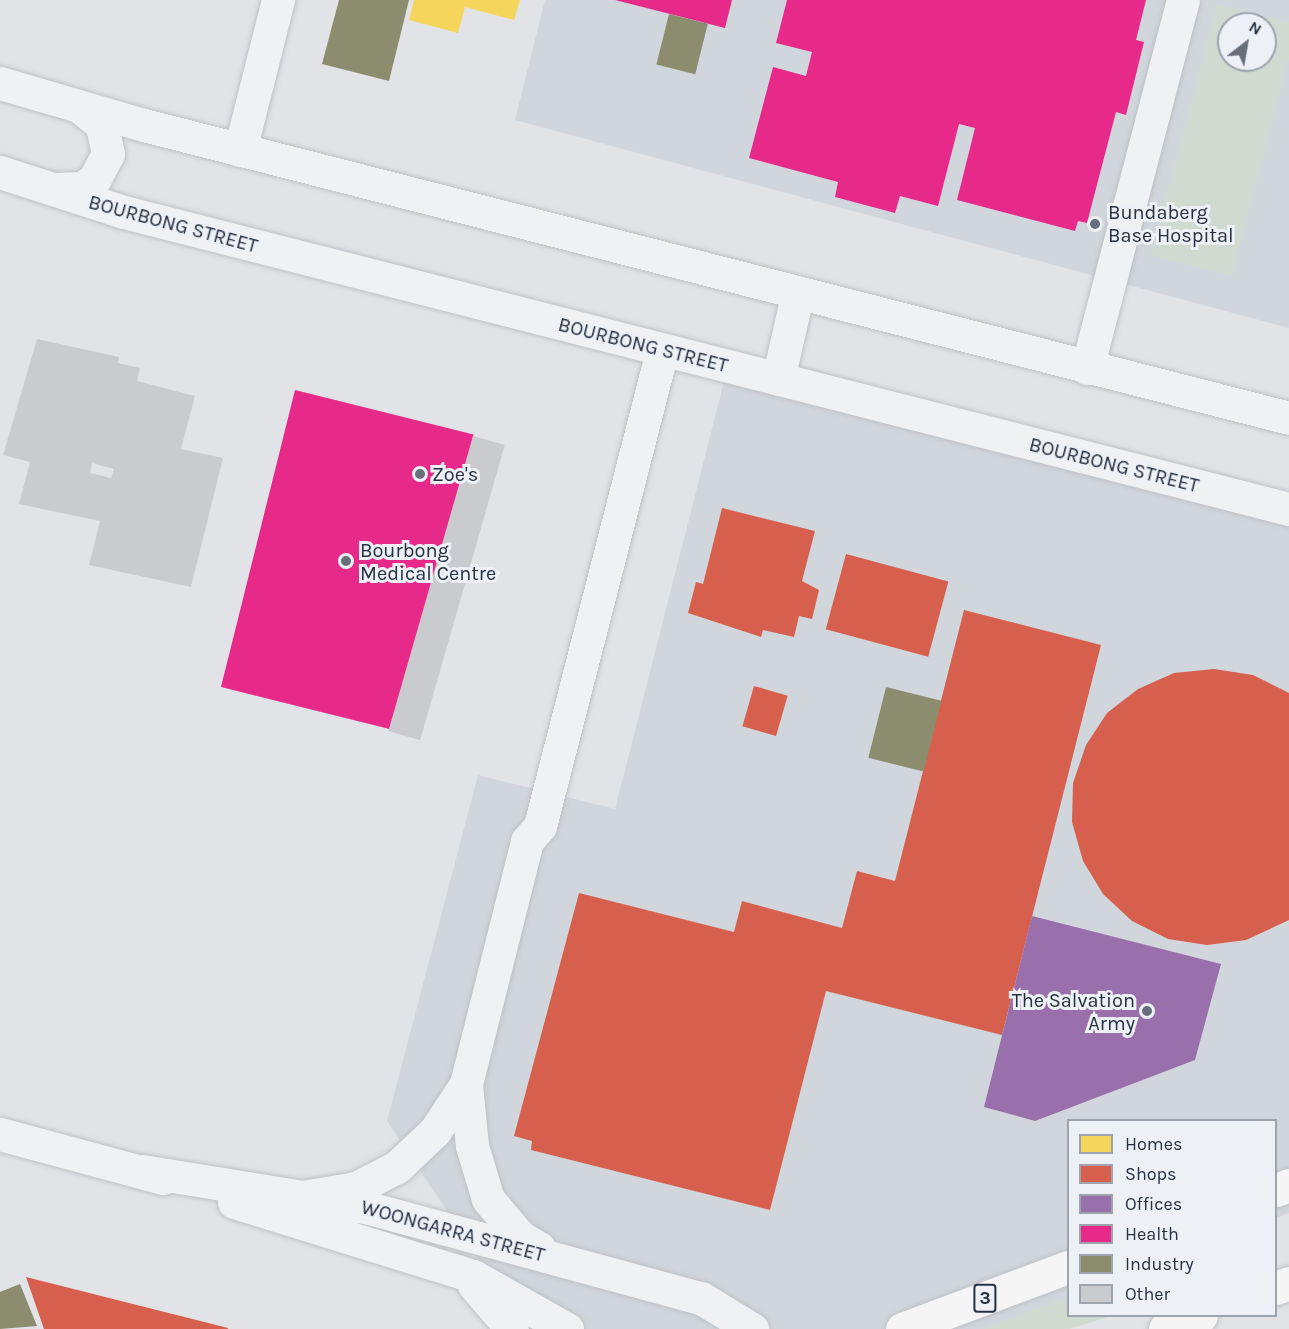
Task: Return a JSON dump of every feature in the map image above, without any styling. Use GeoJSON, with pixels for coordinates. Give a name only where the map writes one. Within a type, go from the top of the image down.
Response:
{"type":"FeatureCollection","features":[{"type":"Feature","properties":{"kind":"highway","name":"3"},"geometry":{"type":"LineString","coordinates":[[902,1329],[1067,1267]]}},
{"type":"Feature","properties":{"kind":"highway"},"geometry":{"type":"LineString","coordinates":[[1165,1329],[1198,1317]]}},
{"type":"Feature","properties":{"kind":"street"},"geometry":{"type":"LineString","coordinates":[[240,150],[278,0]]}},
{"type":"Feature","properties":{"kind":"street"},"geometry":{"type":"LineString","coordinates":[[1087,368],[1183,0]]}},
{"type":"Feature","properties":{"kind":"street"},"geometry":{"type":"LineString","coordinates":[[0,83],[79,107],[240,150],[1289,418]]}},
{"type":"Feature","properties":{"kind":"street"},"geometry":{"type":"LineString","coordinates":[[52,189],[88,184],[108,154],[102,125],[79,107]]}},
{"type":"Feature","properties":{"kind":"street","name":"BOURBONG STREET"},"geometry":{"type":"LineString","coordinates":[[6,175],[662,350],[1289,509]]}},
{"type":"Feature","properties":{"kind":"street"},"geometry":{"type":"LineString","coordinates":[[778,379],[798,292]]}},
{"type":"Feature","properties":{"kind":"street"},"geometry":{"type":"LineString","coordinates":[[302,1197],[380,1179],[435,1131],[466,1084],[527,841],[540,826],[662,350]]}},
{"type":"Feature","properties":{"kind":"street"},"geometry":{"type":"LineString","coordinates":[[466,1084],[472,1146],[488,1199],[520,1238],[569,1263]]}},
{"type":"Feature","properties":{"kind":"street","name":"WOONGARRA STREET"},"geometry":{"type":"LineString","coordinates":[[0,1134],[142,1171],[437,1265],[516,1297],[567,1329]]}},
{"type":"Feature","properties":{"kind":"street","name":"WOONGARRA STREET"},"geometry":{"type":"LineString","coordinates":[[142,1171],[365,1207],[701,1298],[752,1329]]}},
{"type":"Feature","properties":{"kind":"street","name":"WOONGARRA STREET"},"geometry":{"type":"LineString","coordinates":[[437,1265],[478,1288],[512,1329]]}},
{"type":"Feature","properties":{"kind":"shaded area","name":"Bundaberg Base Hospital"},"geometry":{"type":"Polygon","coordinates":[[[545,0],[1289,0],[1289,328],[515,120],[545,0]]]}},
{"type":"Feature","properties":{"kind":"shaded area"},"geometry":{"type":"Polygon","coordinates":[[[1217,4],[1247,12],[1217,12],[1217,72],[1277,72],[1277,20],[1289,23],[1289,56],[1232,276],[1151,255],[1217,4]]]}},
{"type":"Feature","properties":{"kind":"shaded area"},"geometry":{"type":"Polygon","coordinates":[[[727,370],[1289,514],[1289,1213],[1277,1218],[1277,1119],[1067,1119],[1067,1299],[992,1329],[506,1329],[477,1256],[387,1121],[478,775],[615,809],[727,370]]]}},
{"type":"Feature","properties":{"kind":"shaded area"},"geometry":{"type":"Polygon","coordinates":[[[1067,1297],[1067,1317],[1108,1317],[1069,1329],[983,1329],[1067,1297]]]}},
{"type":"Feature","properties":{"kind":"building: Homes"},"geometry":{"type":"Polygon","coordinates":[[[414,0],[520,0],[514,20],[465,7],[458,33],[409,20],[414,0]]]}},
{"type":"Feature","properties":{"kind":"building: Shops"},"geometry":{"type":"Polygon","coordinates":[[[722,508],[815,531],[802,581],[819,590],[812,619],[799,616],[794,637],[763,630],[761,637],[688,613],[696,582],[703,584],[722,508]]]}},
{"type":"Feature","properties":{"kind":"building: Shops"},"geometry":{"type":"Polygon","coordinates":[[[846,554],[948,581],[928,657],[826,629],[846,554]]]}},
{"type":"Feature","properties":{"kind":"building: Shops"},"geometry":{"type":"Polygon","coordinates":[[[964,610],[1101,645],[1002,1035],[826,991],[770,1210],[531,1150],[532,1141],[514,1136],[579,893],[734,932],[742,901],[842,928],[857,871],[895,881],[964,610]]]}},
{"type":"Feature","properties":{"kind":"building: Shops"},"geometry":{"type":"Polygon","coordinates":[[[1214,669],[1253,675],[1289,693],[1289,920],[1246,940],[1207,945],[1168,939],[1132,921],[1103,894],[1083,861],[1072,822],[1073,783],[1086,745],[1107,713],[1138,689],[1174,673],[1214,669]]]}},
{"type":"Feature","properties":{"kind":"building: Shops"},"geometry":{"type":"Polygon","coordinates":[[[754,686],[788,696],[776,736],[742,726],[754,686]]]}},
{"type":"Feature","properties":{"kind":"building: Shops"},"geometry":{"type":"Polygon","coordinates":[[[26,1277],[228,1328],[228,1329],[44,1329],[26,1277]]]}},
{"type":"Feature","properties":{"kind":"building: Offices"},"geometry":{"type":"Polygon","coordinates":[[[1032,916],[1221,964],[1195,1060],[1035,1121],[984,1107],[1032,916]]]}},
{"type":"Feature","properties":{"kind":"building: Health"},"geometry":{"type":"Polygon","coordinates":[[[615,0],[732,0],[725,28],[615,0]]]}},
{"type":"Feature","properties":{"kind":"building: Health"},"geometry":{"type":"Polygon","coordinates":[[[787,0],[1146,0],[1136,40],[1144,42],[1126,115],[1116,112],[1087,223],[1078,221],[1075,231],[957,200],[975,128],[959,124],[938,206],[900,196],[895,213],[835,197],[838,182],[749,158],[773,67],[806,76],[812,52],[776,43],[787,0]]]}},
{"type":"Feature","properties":{"kind":"building: Health","name":"Bourbong Medical Centre"},"geometry":{"type":"Polygon","coordinates":[[[295,390],[474,435],[400,731],[221,687],[295,390]]]}},
{"type":"Feature","properties":{"kind":"building: Industry"},"geometry":{"type":"Polygon","coordinates":[[[339,0],[409,0],[389,81],[322,64],[339,0]]]}},
{"type":"Feature","properties":{"kind":"building: Industry"},"geometry":{"type":"Polygon","coordinates":[[[669,14],[708,24],[695,74],[656,64],[669,14]]]}},
{"type":"Feature","properties":{"kind":"building: Industry"},"geometry":{"type":"Polygon","coordinates":[[[886,687],[941,701],[924,772],[868,758],[886,687]]]}},
{"type":"Feature","properties":{"kind":"building: Industry"},"geometry":{"type":"Polygon","coordinates":[[[20,1284],[37,1326],[0,1329],[0,1292],[20,1284]]]}},
{"type":"Feature","properties":{"kind":"building: Other"},"geometry":{"type":"Polygon","coordinates":[[[37,339],[119,357],[118,363],[140,368],[137,381],[195,396],[181,449],[223,458],[191,587],[89,565],[100,521],[19,504],[30,462],[3,455],[37,339]],[[92,463],[90,473],[111,478],[114,469],[92,463]]]}},
{"type":"Feature","properties":{"kind":"building: Other"},"geometry":{"type":"Polygon","coordinates":[[[473,436],[505,445],[420,740],[388,731],[473,436]]]}},
{"type":"Feature","properties":{"kind":"place","name":"Bundaberg Base Hospital"},"geometry":{"type":"Point","coordinates":[1095,224]}},
{"type":"Feature","properties":{"kind":"place","name":"Zoe's"},"geometry":{"type":"Point","coordinates":[420,474]}},
{"type":"Feature","properties":{"kind":"place","name":"Bourbong Medical Centre"},"geometry":{"type":"Point","coordinates":[346,561]}},
{"type":"Feature","properties":{"kind":"place","name":"The Salvation Army"},"geometry":{"type":"Point","coordinates":[1147,1011]}}]}
